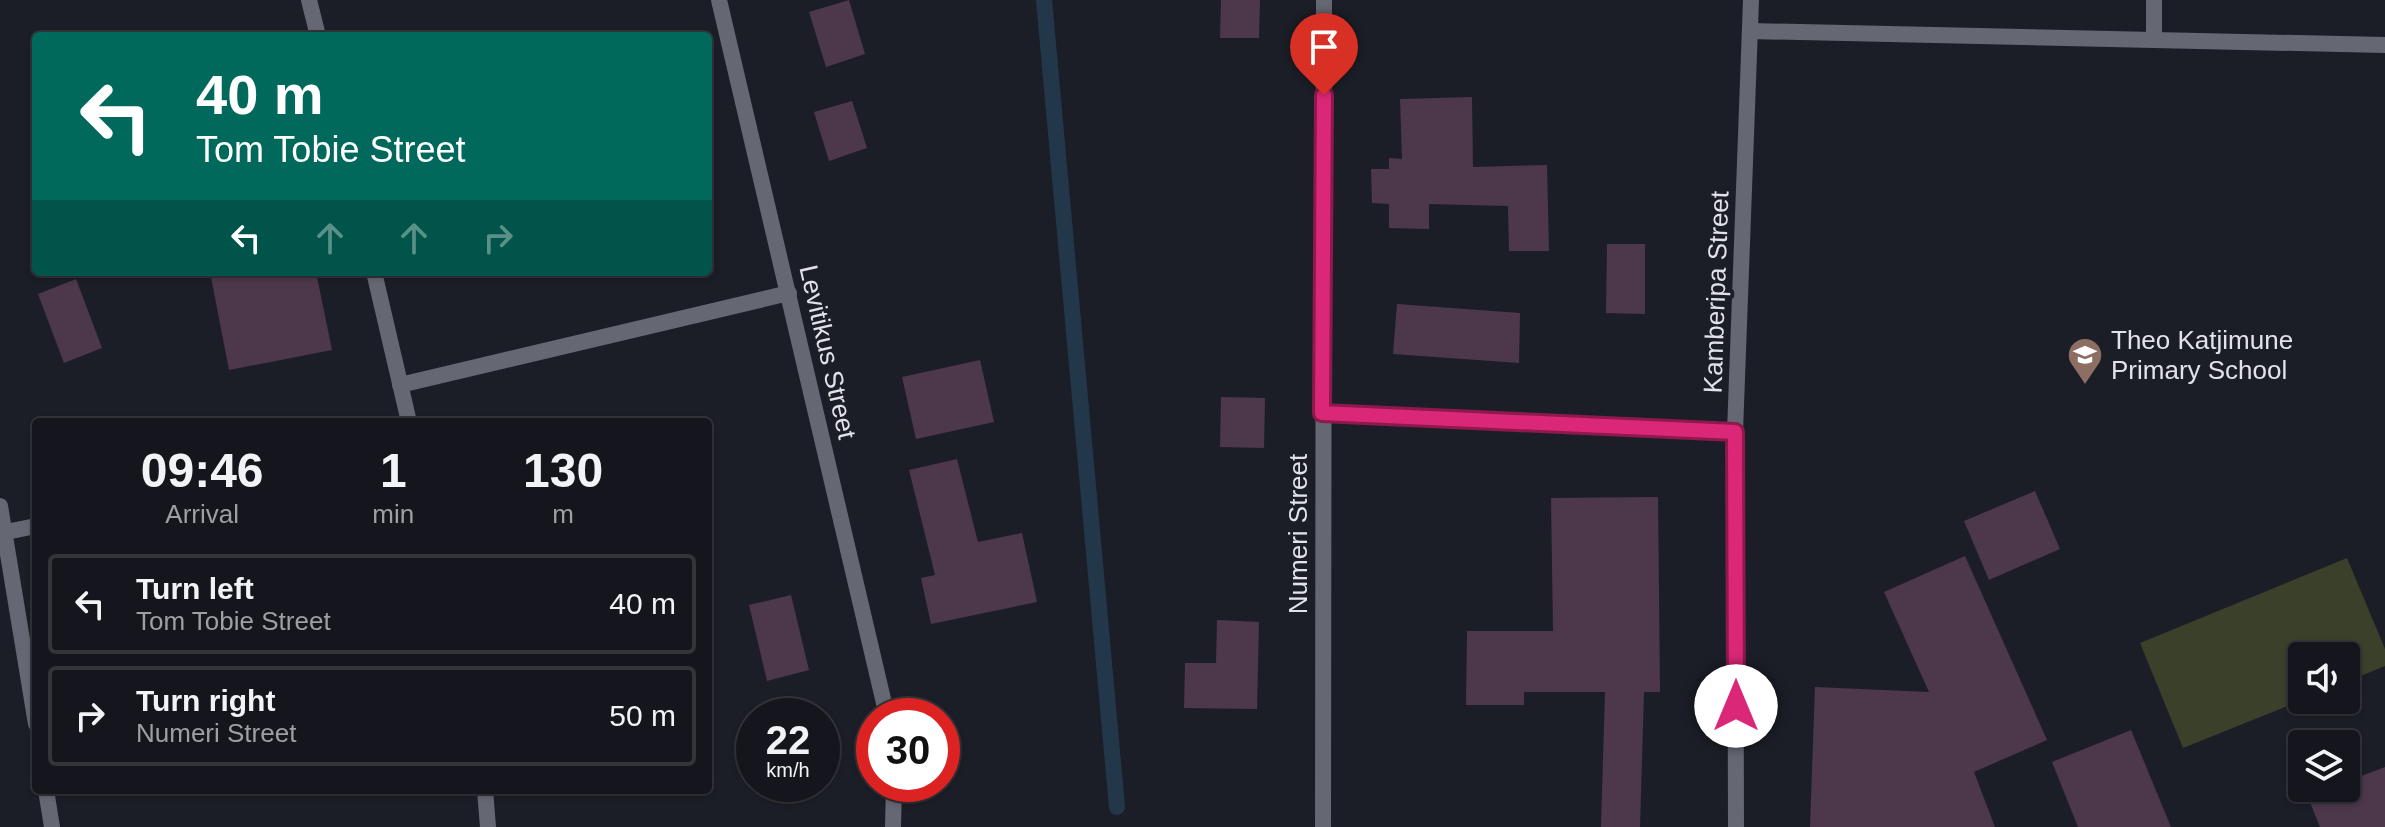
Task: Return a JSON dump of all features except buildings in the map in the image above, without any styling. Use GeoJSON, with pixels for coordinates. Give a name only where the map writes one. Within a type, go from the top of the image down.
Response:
{"type":"FeatureCollection","features":[{"type":"Feature","properties":{"kind":"street"},"geometry":{"type":"LineString","coordinates":[[309,0],[317,32]]}},
{"type":"Feature","properties":{"kind":"street","name":"Levitikus Street"},"geometry":{"type":"LineString","coordinates":[[719,0],[883,698]]}},
{"type":"Feature","properties":{"kind":"street","name":"Numeri Street"},"geometry":{"type":"LineString","coordinates":[[1323,827],[1324,0]]}},
{"type":"Feature","properties":{"kind":"street","name":"Kamberipa Street"},"geometry":{"type":"LineString","coordinates":[[1736,827],[1735,432],[1751,0]]}},
{"type":"Feature","properties":{"kind":"street"},"geometry":{"type":"LineString","coordinates":[[2154,0],[2154,40]]}},
{"type":"Feature","properties":{"kind":"street"},"geometry":{"type":"LineString","coordinates":[[1751,31],[2385,45]]}},
{"type":"Feature","properties":{"kind":"street"},"geometry":{"type":"LineString","coordinates":[[375,276],[408,418]]}},
{"type":"Feature","properties":{"kind":"street"},"geometry":{"type":"LineString","coordinates":[[400,385],[789,293]]}},
{"type":"Feature","properties":{"kind":"street"},"geometry":{"type":"LineString","coordinates":[[1322,413],[1735,432]]}},
{"type":"Feature","properties":{"kind":"street"},"geometry":{"type":"LineString","coordinates":[[0,506],[32,698]]}},
{"type":"Feature","properties":{"kind":"street"},"geometry":{"type":"LineString","coordinates":[[6,532],[32,527]]}},
{"type":"Feature","properties":{"kind":"street"},"geometry":{"type":"LineString","coordinates":[[42,827],[52,827],[47,794]]}},
{"type":"Feature","properties":{"kind":"street"},"geometry":{"type":"LineString","coordinates":[[485,794],[488,827]]}},
{"type":"Feature","properties":{"kind":"street"},"geometry":{"type":"LineString","coordinates":[[893,827],[894,802]]}},
{"type":"Feature","properties":{"kind":"green space"},"geometry":{"type":"Polygon","coordinates":[[[2347,558],[2385,649],[2385,666],[2360,676],[2360,642],[2288,642],[2288,706],[2183,748],[2140,643],[2347,558]]]}},
{"type":"Feature","properties":{"kind":"waterway"},"geometry":{"type":"LineString","coordinates":[[1044,0],[1117,807]]}},
{"type":"Feature","properties":{"kind":"place","name":"Theo Katjimune Primary School"},"geometry":{"type":"Point","coordinates":[2085,386]}},
{"type":"Feature","properties":{"kind":"route"},"geometry":{"type":"LineString","coordinates":[[1324,95],[1322,413],[1735,432],[1736,706]]}}]}
